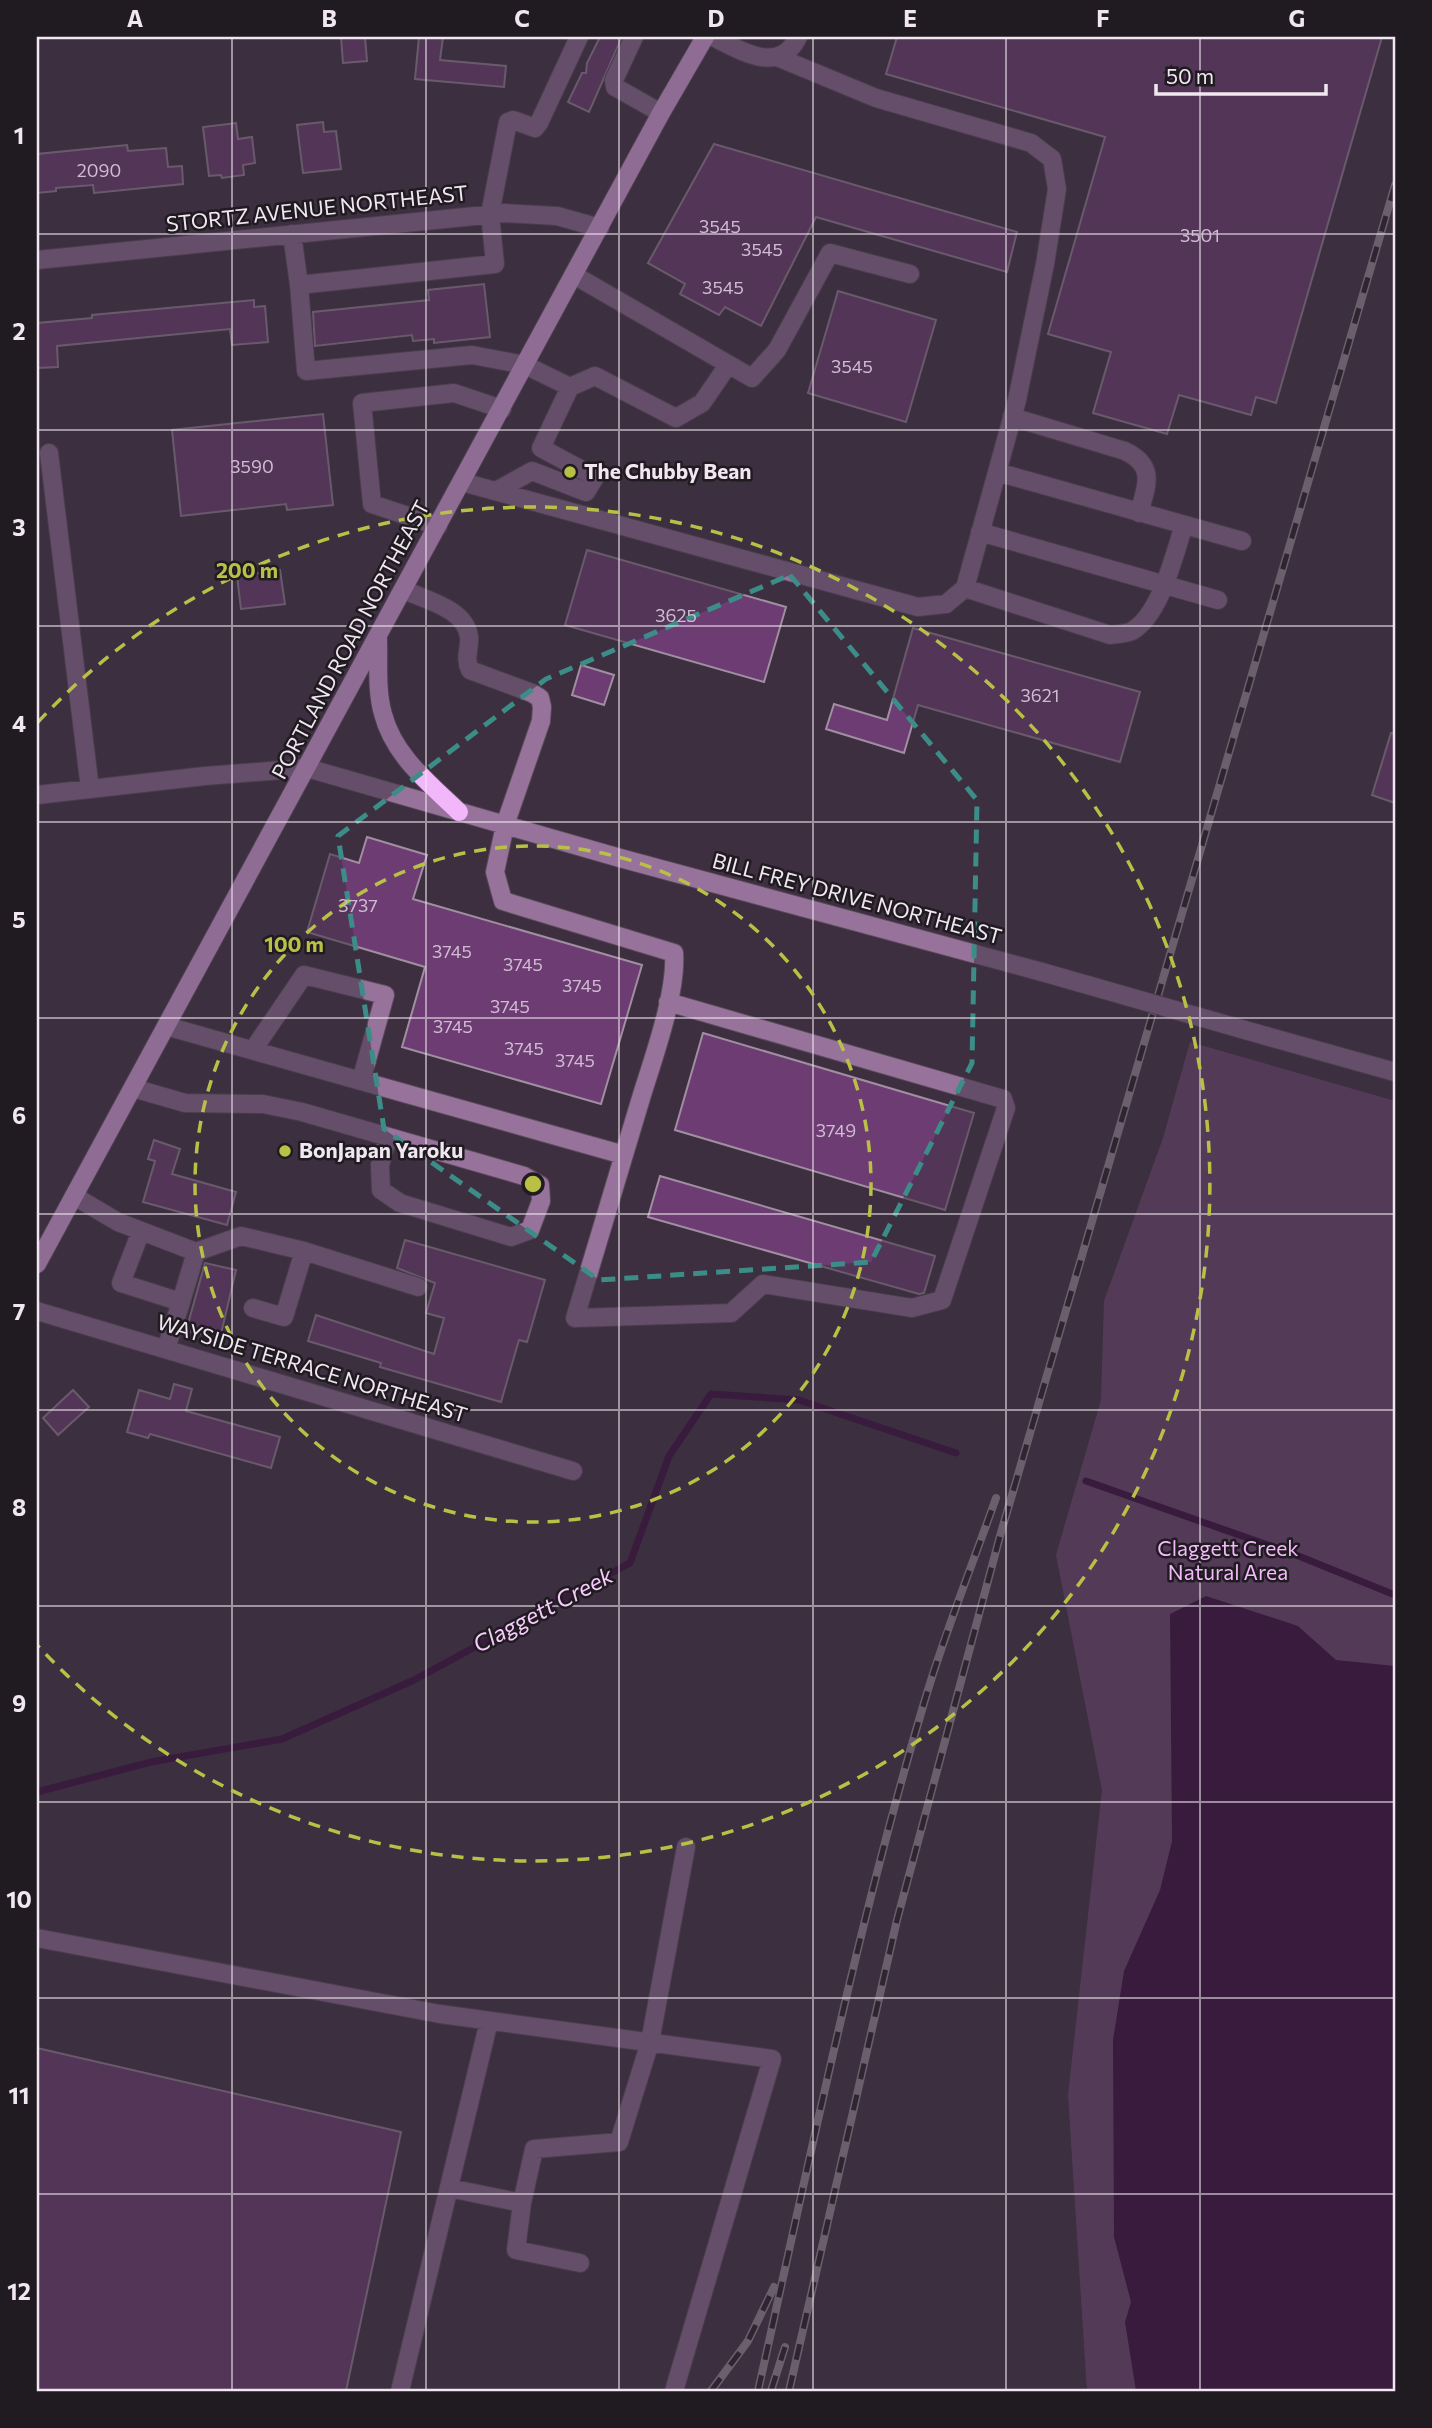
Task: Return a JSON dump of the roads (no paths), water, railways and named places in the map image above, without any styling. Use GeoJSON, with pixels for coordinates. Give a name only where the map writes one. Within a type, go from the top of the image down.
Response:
{"type":"FeatureCollection","features":[{"type":"Feature","properties":{"kind":"main road","name":"PORTLAND ROAD NORTHEAST"},"geometry":{"type":"LineString","coordinates":[[37,1264],[661,113],[705,37]]}},
{"type":"Feature","properties":{"kind":"main road"},"geometry":{"type":"LineString","coordinates":[[378,638],[383,716],[396,746],[414,768],[459,812]]}},
{"type":"Feature","properties":{"kind":"street"},"geometry":{"type":"LineString","coordinates":[[299,285],[495,264],[490,214],[508,122],[513,120],[534,128],[539,123],[579,37]]}},
{"type":"Feature","properties":{"kind":"street"},"geometry":{"type":"LineString","coordinates":[[634,37],[614,80],[615,87],[661,113]]}},
{"type":"Feature","properties":{"kind":"street"},"geometry":{"type":"LineString","coordinates":[[462,482],[918,607],[946,604],[965,588],[1012,417],[1045,264],[1057,189],[1052,159],[1031,143],[876,98],[777,57],[754,57],[713,37]]}},
{"type":"Feature","properties":{"kind":"street"},"geometry":{"type":"LineString","coordinates":[[777,57],[795,43],[798,37]]}},
{"type":"Feature","properties":{"kind":"street","name":"STORTZ AVENUE NORTHEAST"},"geometry":{"type":"LineString","coordinates":[[37,260],[490,214],[557,216],[600,228]]}},
{"type":"Feature","properties":{"kind":"street"},"geometry":{"type":"LineString","coordinates":[[292,234],[306,371],[472,355],[525,365],[570,387]]}},
{"type":"Feature","properties":{"kind":"street"},"geometry":{"type":"LineString","coordinates":[[574,275],[752,378],[777,350],[830,253],[910,274]]}},
{"type":"Feature","properties":{"kind":"street"},"geometry":{"type":"LineString","coordinates":[[496,491],[532,471],[586,492],[595,477],[541,448],[570,387],[595,376],[676,418],[702,403],[728,365]]}},
{"type":"Feature","properties":{"kind":"street"},"geometry":{"type":"LineString","coordinates":[[438,526],[372,504],[362,403],[454,393],[502,409]]}},
{"type":"Feature","properties":{"kind":"street"},"geometry":{"type":"LineString","coordinates":[[1012,417],[1138,457],[1146,468],[1147,485],[1139,513]]}},
{"type":"Feature","properties":{"kind":"street"},"geometry":{"type":"LineString","coordinates":[[50,453],[90,789]]}},
{"type":"Feature","properties":{"kind":"street"},"geometry":{"type":"LineString","coordinates":[[997,472],[1242,541]]}},
{"type":"Feature","properties":{"kind":"street"},"geometry":{"type":"LineString","coordinates":[[965,588],[1111,635],[1132,631],[1150,612],[1165,584],[1184,525]]}},
{"type":"Feature","properties":{"kind":"street"},"geometry":{"type":"LineString","coordinates":[[980,532],[1218,600]]}},
{"type":"Feature","properties":{"kind":"street"},"geometry":{"type":"LineString","coordinates":[[404,590],[455,613],[463,620],[470,642],[466,661],[470,670],[540,698],[541,721],[505,825],[495,872],[503,901],[674,953],[676,971],[654,1056],[575,1318],[731,1313],[763,1284],[912,1308],[942,1300],[1006,1108],[1003,1099],[668,1002]]}},
{"type":"Feature","properties":{"kind":"street"},"geometry":{"type":"LineString","coordinates":[[37,795],[205,776],[307,768]]}},
{"type":"Feature","properties":{"kind":"street","name":"BILL FREY DRIVE NORTHEAST"},"geometry":{"type":"LineString","coordinates":[[307,768],[1395,1072]]}},
{"type":"Feature","properties":{"kind":"street"},"geometry":{"type":"LineString","coordinates":[[253,1050],[304,975],[385,995],[361,1081]]}},
{"type":"Feature","properties":{"kind":"street"},"geometry":{"type":"LineString","coordinates":[[166,1026],[624,1154]]}},
{"type":"Feature","properties":{"kind":"street"},"geometry":{"type":"LineString","coordinates":[[132,1087],[185,1103],[263,1104],[302,1112],[524,1176],[540,1185],[541,1202],[530,1230],[511,1237],[400,1203],[380,1190],[380,1165],[388,1137]]}},
{"type":"Feature","properties":{"kind":"street"},"geometry":{"type":"LineString","coordinates":[[74,1196],[118,1222],[196,1252],[241,1236],[304,1251],[418,1287]]}},
{"type":"Feature","properties":{"kind":"street"},"geometry":{"type":"LineString","coordinates":[[141,1231],[121,1283],[181,1302]]}},
{"type":"Feature","properties":{"kind":"street"},"geometry":{"type":"LineString","coordinates":[[253,1308],[284,1317],[304,1251]]}},
{"type":"Feature","properties":{"kind":"street"},"geometry":{"type":"LineString","coordinates":[[166,1349],[196,1252]]}},
{"type":"Feature","properties":{"kind":"street","name":"WAYSIDE TERRACE NORTHEAST"},"geometry":{"type":"LineString","coordinates":[[37,1311],[573,1471]]}},
{"type":"Feature","properties":{"kind":"street"},"geometry":{"type":"LineString","coordinates":[[580,2263],[516,2250],[522,2203],[534,2149],[619,2142],[650,2042],[686,1847]]}},
{"type":"Feature","properties":{"kind":"street"},"geometry":{"type":"LineString","coordinates":[[37,1938],[440,2014],[772,2059],[674,2391]]}},
{"type":"Feature","properties":{"kind":"street"},"geometry":{"type":"LineString","coordinates":[[400,2391],[489,2021]]}},
{"type":"Feature","properties":{"kind":"street"},"geometry":{"type":"LineString","coordinates":[[449,2188],[522,2203]]}},
{"type":"Feature","properties":{"kind":"waterway","name":"Claggett Creek"},"geometry":{"type":"LineString","coordinates":[[37,1792],[151,1762],[282,1739],[414,1680],[630,1563],[669,1456],[711,1394],[799,1400],[956,1453]]}},
{"type":"Feature","properties":{"kind":"waterway","name":"Claggett Creek"},"geometry":{"type":"LineString","coordinates":[[1086,1481],[1296,1555],[1395,1595]]}},
{"type":"Feature","properties":{"kind":"railway"},"geometry":{"type":"LineString","coordinates":[[789,2391],[897,1920],[1000,1536],[1395,185]]}},
{"type":"Feature","properties":{"kind":"railway"},"geometry":{"type":"LineString","coordinates":[[758,2391],[836,2040],[902,1779],[935,1668],[996,1498]]}},
{"type":"Feature","properties":{"kind":"railway"},"geometry":{"type":"LineString","coordinates":[[711,2391],[748,2341],[774,2287]]}},
{"type":"Feature","properties":{"kind":"railway"},"geometry":{"type":"LineString","coordinates":[[771,2391],[785,2347]]}},
{"type":"Feature","properties":{"kind":"place","name":"The Chubby Bean"},"geometry":{"type":"Point","coordinates":[570,472]}},
{"type":"Feature","properties":{"kind":"place","name":"BonJapan Yaroku"},"geometry":{"type":"Point","coordinates":[285,1151]}},
{"type":"Feature","properties":{"kind":"park label","name":"Claggett Creek Natural Area"},"geometry":{"type":"Point","coordinates":[1228,1561]}}]}
